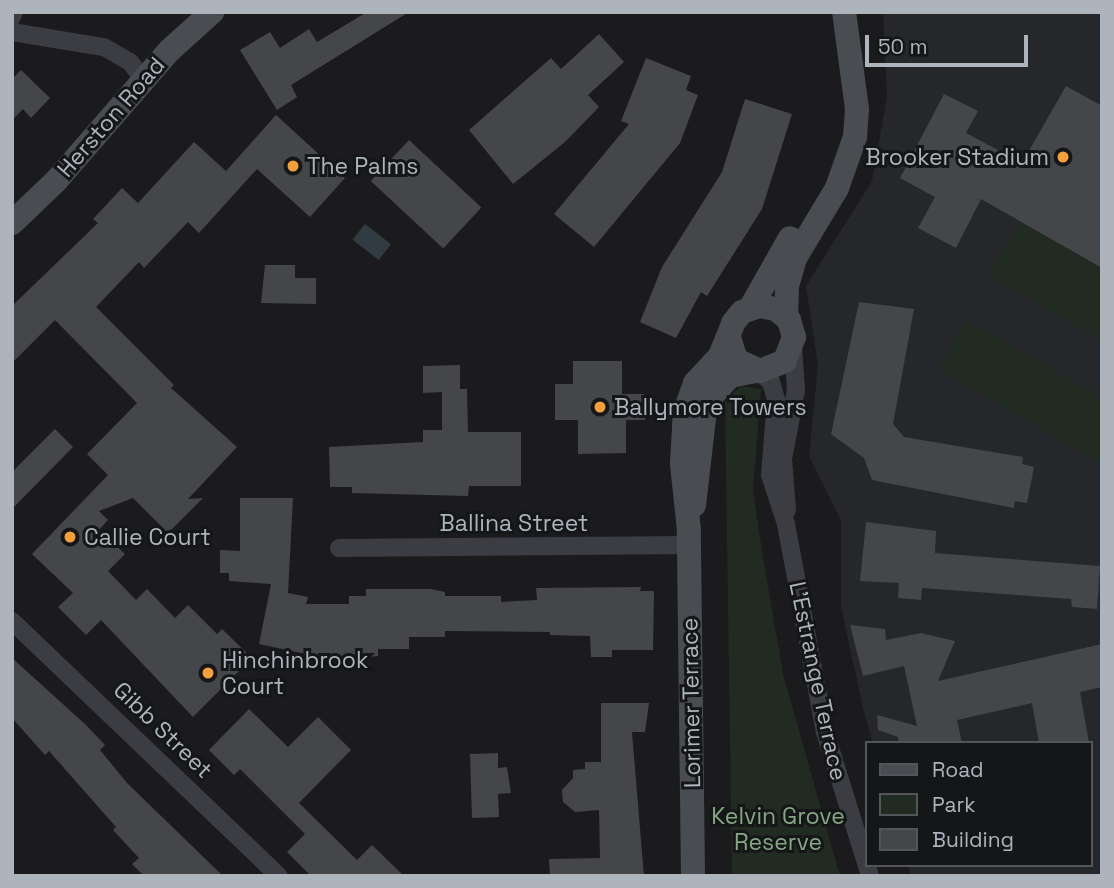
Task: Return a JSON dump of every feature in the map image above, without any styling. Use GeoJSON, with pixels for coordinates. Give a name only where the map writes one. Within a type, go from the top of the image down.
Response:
{"type":"FeatureCollection","features":[{"type":"Feature","properties":{"kind":"street","name":"Herston Road"},"geometry":{"type":"LineString","coordinates":[[12,223],[56,181],[144,80],[212,12]]}},
{"type":"Feature","properties":{"kind":"street","name":"L'Estrange Terrace"},"geometry":{"type":"LineString","coordinates":[[786,524],[783,463],[796,390],[793,328],[786,316],[787,286],[795,258],[837,188],[853,146],[845,22]]}},
{"type":"Feature","properties":{"kind":"street"},"geometry":{"type":"LineString","coordinates":[[12,32],[104,47],[130,62],[144,80]]}},
{"type":"Feature","properties":{"kind":"street","name":"L'Estrange Terrace"},"geometry":{"type":"LineString","coordinates":[[848,94],[831,164],[751,307],[735,319],[729,337],[736,359],[769,380],[776,396],[769,470],[786,524],[825,732],[866,863]]}},
{"type":"Feature","properties":{"kind":"street"},"geometry":{"type":"LineString","coordinates":[[751,307],[772,307],[786,316]]}},
{"type":"Feature","properties":{"kind":"street","name":"Lorimer Terrace"},"geometry":{"type":"LineString","coordinates":[[693,876],[689,537],[682,464],[686,405],[695,383],[720,356],[729,337]]}},
{"type":"Feature","properties":{"kind":"street"},"geometry":{"type":"LineString","coordinates":[[757,371],[782,364],[793,346]]}},
{"type":"Feature","properties":{"kind":"street","name":"Lorimer Terrace"},"geometry":{"type":"LineString","coordinates":[[689,537],[706,401],[730,376],[757,371]]}},
{"type":"Feature","properties":{"kind":"street","name":"Ballina Street"},"geometry":{"type":"LineString","coordinates":[[339,548],[689,537]]}},
{"type":"Feature","properties":{"kind":"street","name":"Gibb Street"},"geometry":{"type":"LineString","coordinates":[[12,621],[279,876]]}},
{"type":"Feature","properties":{"kind":"shaded area"},"geometry":{"type":"Polygon","coordinates":[[[883,12],[1102,12],[1102,876],[911,876],[909,867],[1093,867],[1093,741],[872,741],[863,708],[841,606],[841,521],[809,456],[818,365],[806,286],[872,181],[887,97],[883,12]]]}},
{"type":"Feature","properties":{"kind":"shaded area"},"geometry":{"type":"Polygon","coordinates":[[[365,224],[391,244],[379,260],[353,240],[365,224]]]}},
{"type":"Feature","properties":{"kind":"green space"},"geometry":{"type":"Polygon","coordinates":[[[1021,221],[1102,269],[1102,341],[988,274],[1021,221]]]}},
{"type":"Feature","properties":{"kind":"green space"},"geometry":{"type":"Polygon","coordinates":[[[967,320],[1102,398],[1102,464],[939,369],[967,320]]]}},
{"type":"Feature","properties":{"kind":"green space","name":"Kelvin Grove Reserve"},"geometry":{"type":"Polygon","coordinates":[[[741,386],[761,389],[753,490],[762,551],[783,674],[840,876],[732,876],[725,401],[741,386]]]}},
{"type":"Feature","properties":{"kind":"building"},"geometry":{"type":"Polygon","coordinates":[[[367,12],[409,12],[291,85],[297,97],[277,110],[240,50],[270,32],[280,48],[309,29],[317,42],[367,12]]]}},
{"type":"Feature","properties":{"kind":"building"},"geometry":{"type":"Polygon","coordinates":[[[599,34],[624,62],[588,95],[599,107],[565,142],[513,184],[469,130],[551,58],[561,69],[599,34]]]}},
{"type":"Feature","properties":{"kind":"building"},"geometry":{"type":"Polygon","coordinates":[[[646,58],[691,76],[686,90],[698,95],[680,143],[594,247],[554,214],[629,124],[621,121],[646,58]]]}},
{"type":"Feature","properties":{"kind":"building"},"geometry":{"type":"Polygon","coordinates":[[[21,70],[50,98],[31,118],[23,109],[12,120],[12,79],[21,70]]]}},
{"type":"Feature","properties":{"kind":"building"},"geometry":{"type":"Polygon","coordinates":[[[1066,86],[1102,106],[1102,268],[981,199],[956,248],[918,228],[935,197],[900,178],[944,94],[978,111],[966,133],[1022,163],[1066,86]]]}},
{"type":"Feature","properties":{"kind":"building"},"geometry":{"type":"Polygon","coordinates":[[[745,99],[792,114],[762,209],[707,296],[701,292],[676,338],[640,322],[662,267],[722,172],[745,99]]]}},
{"type":"Feature","properties":{"kind":"building"},"geometry":{"type":"Polygon","coordinates":[[[276,115],[345,178],[310,217],[257,169],[199,233],[188,222],[144,268],[139,262],[96,307],[174,385],[171,388],[237,447],[188,499],[203,498],[168,533],[133,498],[99,511],[108,520],[99,530],[125,554],[108,571],[136,600],[147,589],[175,618],[188,605],[217,634],[222,629],[252,658],[193,717],[101,620],[86,635],[58,607],[73,593],[32,554],[108,475],[87,454],[137,403],[55,320],[12,363],[12,306],[98,223],[93,219],[122,188],[138,203],[194,142],[226,171],[276,115]]]}},
{"type":"Feature","properties":{"kind":"building"},"geometry":{"type":"Polygon","coordinates":[[[409,140],[481,208],[443,248],[371,181],[409,140]]]}},
{"type":"Feature","properties":{"kind":"building"},"geometry":{"type":"Polygon","coordinates":[[[265,265],[295,265],[295,278],[316,278],[316,304],[261,303],[265,265]]]}},
{"type":"Feature","properties":{"kind":"building"},"geometry":{"type":"Polygon","coordinates":[[[859,302],[914,309],[893,424],[904,437],[1023,457],[1022,464],[1034,467],[1027,503],[1015,501],[1014,508],[872,480],[864,458],[831,434],[859,302]]]}},
{"type":"Feature","properties":{"kind":"building","name":"Ballymore Towers"},"geometry":{"type":"Polygon","coordinates":[[[573,361],[622,361],[622,394],[644,394],[645,420],[626,420],[626,453],[578,454],[578,420],[555,420],[555,384],[573,384],[573,361]]]}},
{"type":"Feature","properties":{"kind":"building"},"geometry":{"type":"Polygon","coordinates":[[[460,365],[460,389],[467,389],[468,432],[521,432],[521,486],[469,486],[468,496],[352,493],[352,487],[330,487],[329,447],[423,442],[423,430],[442,430],[442,392],[423,393],[423,366],[460,365]]]}},
{"type":"Feature","properties":{"kind":"building"},"geometry":{"type":"Polygon","coordinates":[[[55,429],[73,447],[12,509],[12,472],[55,429]]]}},
{"type":"Feature","properties":{"kind":"building"},"geometry":{"type":"Polygon","coordinates":[[[240,498],[293,498],[288,593],[308,597],[306,604],[349,604],[349,596],[366,596],[366,589],[431,589],[445,592],[445,596],[501,596],[501,602],[537,600],[536,588],[641,587],[640,591],[654,591],[653,650],[612,650],[612,657],[591,657],[590,636],[550,635],[550,632],[445,631],[445,637],[409,637],[409,649],[378,649],[378,656],[346,660],[316,660],[316,656],[259,644],[271,584],[229,581],[229,573],[220,573],[220,550],[240,551],[240,498]]]}},
{"type":"Feature","properties":{"kind":"building"},"geometry":{"type":"Polygon","coordinates":[[[866,522],[936,531],[935,553],[1100,566],[1097,609],[1072,607],[1071,599],[922,588],[921,600],[898,598],[899,583],[860,581],[866,522]]]}},
{"type":"Feature","properties":{"kind":"building"},"geometry":{"type":"Polygon","coordinates":[[[850,625],[885,629],[886,640],[921,633],[955,641],[938,681],[1102,644],[1102,687],[1080,692],[1089,741],[1039,741],[1032,703],[957,720],[962,741],[899,741],[898,737],[878,730],[877,715],[917,726],[904,666],[863,676],[850,625]]]}},
{"type":"Feature","properties":{"kind":"building"},"geometry":{"type":"Polygon","coordinates":[[[12,658],[85,724],[105,745],[100,750],[127,783],[223,876],[144,876],[132,864],[139,858],[113,830],[116,827],[49,751],[45,755],[12,718],[12,658]]]}},
{"type":"Feature","properties":{"kind":"building"},"geometry":{"type":"Polygon","coordinates":[[[601,703],[649,703],[645,732],[632,732],[644,876],[550,876],[549,859],[600,858],[599,810],[575,812],[563,802],[562,790],[573,778],[573,770],[585,769],[585,762],[601,762],[601,703]]]}},
{"type":"Feature","properties":{"kind":"building"},"geometry":{"type":"Polygon","coordinates":[[[249,709],[288,747],[318,717],[351,750],[299,803],[357,860],[372,845],[404,876],[311,876],[287,852],[305,834],[240,769],[234,775],[209,750],[249,709]]]}},
{"type":"Feature","properties":{"kind":"building"},"geometry":{"type":"Polygon","coordinates":[[[498,753],[498,768],[507,767],[511,793],[498,794],[499,817],[472,818],[470,754],[498,753]]]}},
{"type":"Feature","properties":{"kind":"place","name":"Brooker Stadium"},"geometry":{"type":"Point","coordinates":[1063,157]}},
{"type":"Feature","properties":{"kind":"place","name":"The Palms"},"geometry":{"type":"Point","coordinates":[293,166]}},
{"type":"Feature","properties":{"kind":"place","name":"Ballymore Towers"},"geometry":{"type":"Point","coordinates":[600,407]}},
{"type":"Feature","properties":{"kind":"place","name":"Callie Court"},"geometry":{"type":"Point","coordinates":[70,537]}},
{"type":"Feature","properties":{"kind":"place","name":"Hinchinbrook Court"},"geometry":{"type":"Point","coordinates":[208,673]}}]}
